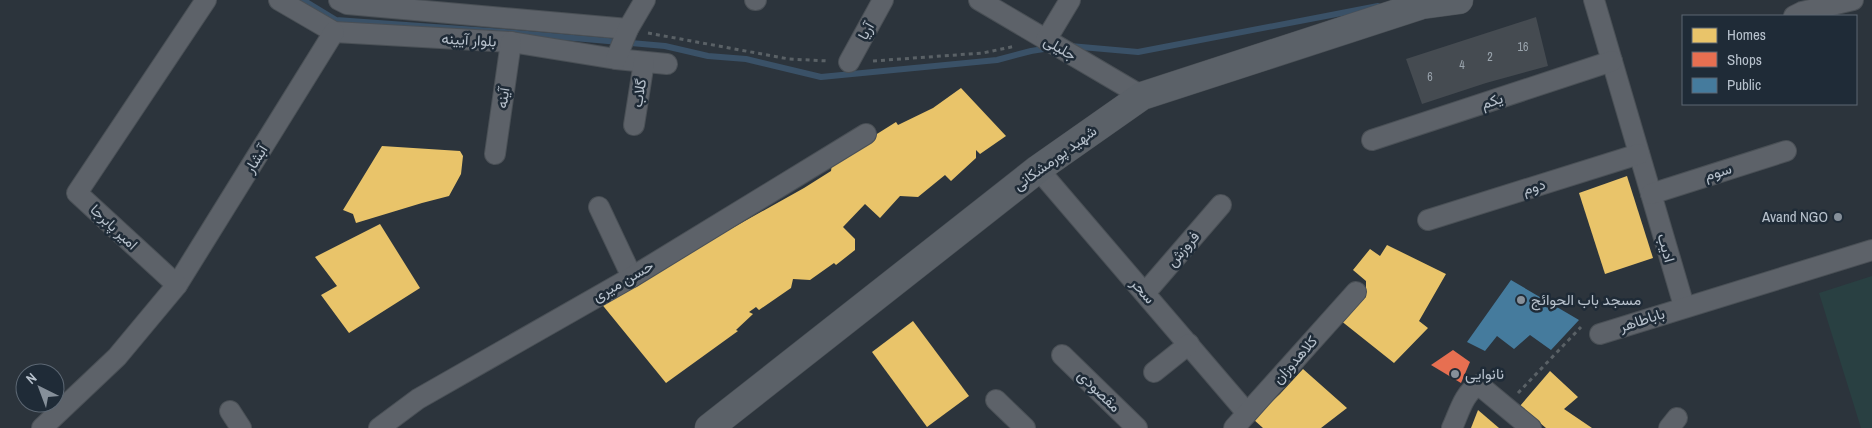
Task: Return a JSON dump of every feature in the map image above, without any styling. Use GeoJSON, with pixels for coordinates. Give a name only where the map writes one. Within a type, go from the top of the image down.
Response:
{"type":"FeatureCollection","features":[{"type":"Feature","properties":{"kind":"street","name":"امیر پابرجا"},"geometry":{"type":"LineString","coordinates":[[177,285],[77,193],[206,0]]}},
{"type":"Feature","properties":{"kind":"street","name":"بلوار آیینه"},"geometry":{"type":"LineString","coordinates":[[279,0],[334,32],[511,42],[667,64]]}},
{"type":"Feature","properties":{"kind":"street","name":"بلوار آیینه"},"geometry":{"type":"LineString","coordinates":[[339,0],[347,4],[628,29]]}},
{"type":"Feature","properties":{"kind":"street"},"geometry":{"type":"LineString","coordinates":[[616,58],[628,29],[645,0]]}},
{"type":"Feature","properties":{"kind":"street","name":"آریا"},"geometry":{"type":"LineString","coordinates":[[849,62],[883,0]]}},
{"type":"Feature","properties":{"kind":"street","name":"جلیلی"},"geometry":{"type":"LineString","coordinates":[[979,0],[1142,96]]}},
{"type":"Feature","properties":{"kind":"street"},"geometry":{"type":"LineString","coordinates":[[1046,40],[1070,0]]}},
{"type":"Feature","properties":{"kind":"street","name":"شهید پورمشکانی"},"geometry":{"type":"LineString","coordinates":[[709,428],[1038,169],[1142,96],[1422,6],[1459,0]]}},
{"type":"Feature","properties":{"kind":"street","name":"ادیب"},"geometry":{"type":"LineString","coordinates":[[1594,0],[1684,306]]}},
{"type":"Feature","properties":{"kind":"street"},"geometry":{"type":"LineString","coordinates":[[1796,15],[1853,0]]}},
{"type":"Feature","properties":{"kind":"street","name":"آبشار"},"geometry":{"type":"LineString","coordinates":[[177,285],[334,32]]}},
{"type":"Feature","properties":{"kind":"street","name":"آینه"},"geometry":{"type":"LineString","coordinates":[[496,154],[511,42]]}},
{"type":"Feature","properties":{"kind":"street","name":"یکم"},"geometry":{"type":"LineString","coordinates":[[1372,140],[1612,61]]}},
{"type":"Feature","properties":{"kind":"street","name":"گلاب"},"geometry":{"type":"LineString","coordinates":[[634,125],[644,62]]}},
{"type":"Feature","properties":{"kind":"street","name":"حسن میری"},"geometry":{"type":"LineString","coordinates":[[379,428],[418,399],[632,277],[866,134]]}},
{"type":"Feature","properties":{"kind":"street","name":"سوم"},"geometry":{"type":"LineString","coordinates":[[1650,194],[1786,151]]}},
{"type":"Feature","properties":{"kind":"street","name":"دوم"},"geometry":{"type":"LineString","coordinates":[[1428,220],[1639,154]]}},
{"type":"Feature","properties":{"kind":"street","name":"سحر"},"geometry":{"type":"LineString","coordinates":[[1038,169],[1247,413]]}},
{"type":"Feature","properties":{"kind":"street","name":"فروزش"},"geometry":{"type":"LineString","coordinates":[[1145,293],[1221,205]]}},
{"type":"Feature","properties":{"kind":"street"},"geometry":{"type":"LineString","coordinates":[[599,207],[632,277]]}},
{"type":"Feature","properties":{"kind":"street"},"geometry":{"type":"LineString","coordinates":[[1684,306],[1872,250]]}},
{"type":"Feature","properties":{"kind":"street"},"geometry":{"type":"LineString","coordinates":[[42,428],[117,357],[177,285]]}},
{"type":"Feature","properties":{"kind":"street","name":"کلاهدوزان"},"geometry":{"type":"LineString","coordinates":[[1234,428],[1356,292]]}},
{"type":"Feature","properties":{"kind":"street","name":"باباطاهر"},"geometry":{"type":"LineString","coordinates":[[1600,334],[1684,306]]}},
{"type":"Feature","properties":{"kind":"street"},"geometry":{"type":"LineString","coordinates":[[1154,372],[1189,344]]}},
{"type":"Feature","properties":{"kind":"street","name":"مقصودی"},"geometry":{"type":"LineString","coordinates":[[1062,355],[1137,428]]}},
{"type":"Feature","properties":{"kind":"street"},"geometry":{"type":"LineString","coordinates":[[1452,428],[1468,393],[1479,385],[1531,428]]}},
{"type":"Feature","properties":{"kind":"street"},"geometry":{"type":"LineString","coordinates":[[996,400],[1025,428]]}},
{"type":"Feature","properties":{"kind":"street"},"geometry":{"type":"LineString","coordinates":[[230,411],[241,428]]}},
{"type":"Feature","properties":{"kind":"path"},"geometry":{"type":"LineString","coordinates":[[1505,406],[1583,324],[1600,334]]}},
{"type":"Feature","properties":{"kind":"green space"},"geometry":{"type":"Polygon","coordinates":[[[1872,276],[1872,428],[1861,428],[1819,293],[1872,276]]]}},
{"type":"Feature","properties":{"kind":"building: Homes"},"geometry":{"type":"Polygon","coordinates":[[[961,88],[1006,136],[980,154],[976,150],[976,158],[951,181],[945,175],[918,197],[900,196],[880,218],[865,204],[843,227],[855,239],[855,250],[836,265],[834,263],[810,280],[793,279],[791,288],[759,310],[756,307],[749,312],[753,314],[736,330],[738,331],[666,383],[600,302],[804,188],[831,171],[832,164],[853,149],[896,122],[898,125],[933,108],[961,88]]]}},
{"type":"Feature","properties":{"kind":"building: Homes"},"geometry":{"type":"Polygon","coordinates":[[[382,146],[460,151],[463,156],[461,174],[449,196],[356,223],[353,214],[343,210],[382,146]]]}},
{"type":"Feature","properties":{"kind":"building: Homes"},"geometry":{"type":"Polygon","coordinates":[[[1627,176],[1653,258],[1605,274],[1579,193],[1627,176]]]}},
{"type":"Feature","properties":{"kind":"building: Homes"},"geometry":{"type":"Polygon","coordinates":[[[380,224],[420,288],[349,333],[321,295],[337,286],[315,257],[380,224]]]}},
{"type":"Feature","properties":{"kind":"building: Homes"},"geometry":{"type":"Polygon","coordinates":[[[1387,245],[1446,274],[1419,321],[1428,328],[1394,363],[1340,320],[1366,297],[1366,281],[1353,270],[1370,249],[1380,256],[1387,245]]]}},
{"type":"Feature","properties":{"kind":"building: Homes"},"geometry":{"type":"Polygon","coordinates":[[[913,321],[969,396],[927,427],[872,352],[913,321]]]}},
{"type":"Feature","properties":{"kind":"building: Homes"},"geometry":{"type":"Polygon","coordinates":[[[1303,369],[1347,408],[1321,428],[1263,428],[1253,419],[1303,369]]]}},
{"type":"Feature","properties":{"kind":"building: Homes"},"geometry":{"type":"Polygon","coordinates":[[[1550,371],[1578,397],[1564,409],[1592,428],[1546,428],[1520,406],[1550,371]]]}},
{"type":"Feature","properties":{"kind":"building: Homes"},"geometry":{"type":"Polygon","coordinates":[[[1478,410],[1499,428],[1471,428],[1478,410]]]}},
{"type":"Feature","properties":{"kind":"building: Shops","name":"نانوایی"},"geometry":{"type":"Polygon","coordinates":[[[1453,350],[1470,362],[1461,383],[1431,365],[1453,350]]]}},
{"type":"Feature","properties":{"kind":"building: Public","name":"مسجد باب الحوائج"},"geometry":{"type":"Polygon","coordinates":[[[1511,280],[1579,320],[1551,350],[1530,335],[1514,349],[1497,336],[1485,351],[1467,342],[1511,280]]]}},
{"type":"Feature","properties":{"kind":"building: Other"},"geometry":{"type":"Polygon","coordinates":[[[1536,17],[1548,66],[1486,83],[1422,104],[1406,59],[1536,17]]]}},
{"type":"Feature","properties":{"kind":"waterway"},"geometry":{"type":"LineString","coordinates":[[303,0],[336,20],[665,46],[708,56],[746,59],[821,77],[997,60],[1050,48]]}},
{"type":"Feature","properties":{"kind":"waterway"},"geometry":{"type":"LineString","coordinates":[[1070,46],[1138,52],[1378,6]]}},
{"type":"Feature","properties":{"kind":"place","name":"Avand NGO"},"geometry":{"type":"Point","coordinates":[1838,217]}},
{"type":"Feature","properties":{"kind":"place","name":"مسجد باب الحوائج"},"geometry":{"type":"Point","coordinates":[1521,300]}},
{"type":"Feature","properties":{"kind":"place","name":"نانوایی"},"geometry":{"type":"Point","coordinates":[1455,374]}}]}
